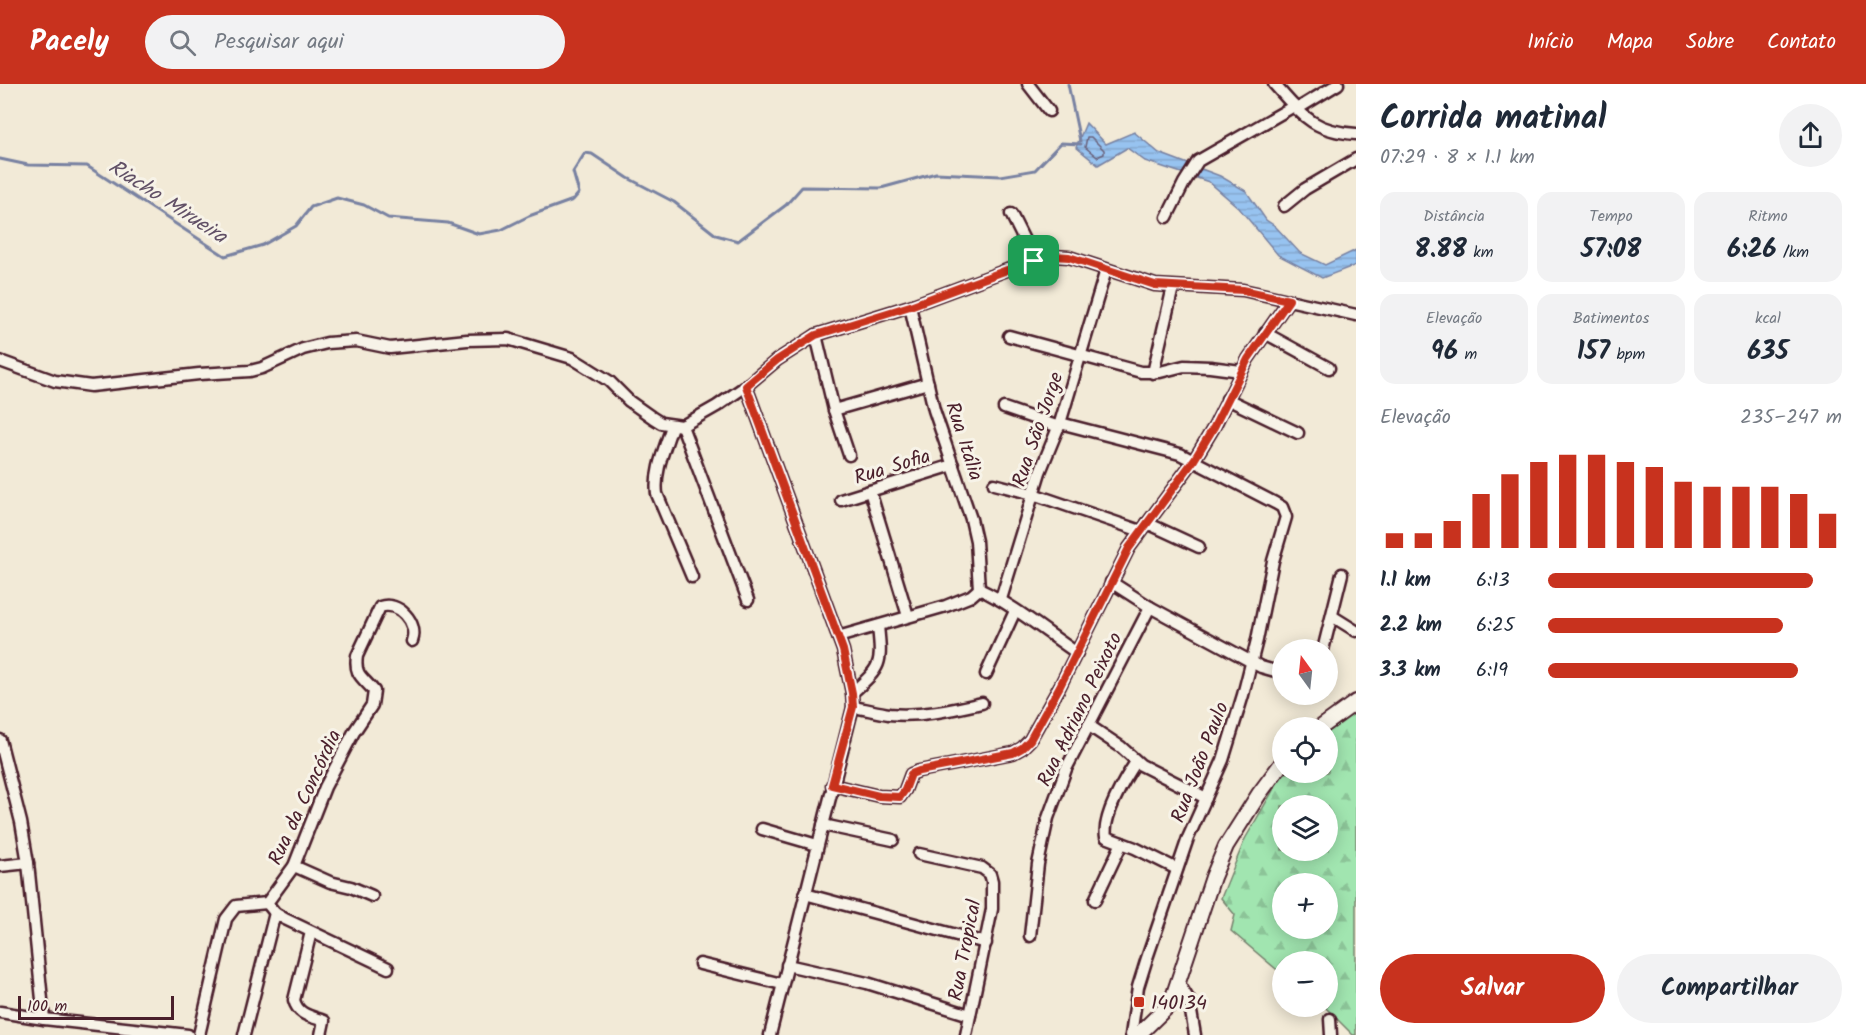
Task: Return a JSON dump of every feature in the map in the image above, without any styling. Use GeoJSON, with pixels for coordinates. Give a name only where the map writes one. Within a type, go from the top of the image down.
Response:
{"type":"FeatureCollection","features":[{"type":"Feature","properties":{"kind":"street"},"geometry":{"type":"LineString","coordinates":[[1028,84],[1048,111]]}},
{"type":"Feature","properties":{"kind":"street"},"geometry":{"type":"LineString","coordinates":[[1274,84],[1296,107],[1322,128],[1335,133],[1356,134]]}},
{"type":"Feature","properties":{"kind":"street"},"geometry":{"type":"LineString","coordinates":[[1167,217],[1198,161],[1338,84]]}},
{"type":"Feature","properties":{"kind":"street"},"geometry":{"type":"LineString","coordinates":[[1284,206],[1305,189],[1356,159]]}},
{"type":"Feature","properties":{"kind":"street"},"geometry":{"type":"LineString","coordinates":[[1011,213],[1034,261]]}},
{"type":"Feature","properties":{"kind":"street"},"geometry":{"type":"LineString","coordinates":[[692,577],[657,494],[656,484],[662,454],[677,426],[746,386],[777,360],[816,335],[910,306],[1053,256],[1069,257],[1155,285],[1243,290],[1356,315]]}},
{"type":"Feature","properties":{"kind":"street","name":"Rua São Jorge"},"geometry":{"type":"LineString","coordinates":[[1001,599],[1033,494],[1059,425],[1106,270]]}},
{"type":"Feature","properties":{"kind":"street"},"geometry":{"type":"LineString","coordinates":[[1153,372],[1173,287]]}},
{"type":"Feature","properties":{"kind":"street"},"geometry":{"type":"LineString","coordinates":[[832,785],[879,796],[900,797],[911,774],[1013,753],[1022,748],[1044,716],[1111,582],[1144,527],[1194,460],[1214,427],[1241,371],[1289,300]]}},
{"type":"Feature","properties":{"kind":"street","name":"Rua Itália"},"geometry":{"type":"LineString","coordinates":[[910,306],[940,427],[962,490],[976,541],[979,589]]}},
{"type":"Feature","properties":{"kind":"street"},"geometry":{"type":"LineString","coordinates":[[1265,333],[1329,368]]}},
{"type":"Feature","properties":{"kind":"street"},"geometry":{"type":"LineString","coordinates":[[816,335],[834,410],[849,454]]}},
{"type":"Feature","properties":{"kind":"street"},"geometry":{"type":"LineString","coordinates":[[1010,336],[1141,372],[1194,366],[1241,371]]}},
{"type":"Feature","properties":{"kind":"street"},"geometry":{"type":"LineString","coordinates":[[0,361],[55,381],[91,386],[199,374],[250,371],[262,368],[303,349],[327,343],[356,341],[390,348],[467,340],[508,339],[572,358],[609,381],[642,412],[661,423],[677,426]]}},
{"type":"Feature","properties":{"kind":"street"},"geometry":{"type":"LineString","coordinates":[[834,410],[928,383]]}},
{"type":"Feature","properties":{"kind":"street"},"geometry":{"type":"LineString","coordinates":[[746,386],[838,637],[852,693],[853,707],[770,1035]]}},
{"type":"Feature","properties":{"kind":"street"},"geometry":{"type":"LineString","coordinates":[[1227,399],[1298,432]]}},
{"type":"Feature","properties":{"kind":"street"},"geometry":{"type":"LineString","coordinates":[[1004,408],[1059,425],[1194,460]]}},
{"type":"Feature","properties":{"kind":"street"},"geometry":{"type":"LineString","coordinates":[[677,426],[748,600]]}},
{"type":"Feature","properties":{"kind":"street","name":"Rua João Paulo"},"geometry":{"type":"LineString","coordinates":[[1131,1035],[1138,987],[1177,869],[1235,726],[1273,561],[1286,518],[1282,507],[1194,460]]}},
{"type":"Feature","properties":{"kind":"street","name":"Rua Sofia"},"geometry":{"type":"LineString","coordinates":[[841,500],[953,465]]}},
{"type":"Feature","properties":{"kind":"street"},"geometry":{"type":"LineString","coordinates":[[994,484],[1144,527],[1199,547]]}},
{"type":"Feature","properties":{"kind":"street"},"geometry":{"type":"LineString","coordinates":[[870,491],[908,616]]}},
{"type":"Feature","properties":{"kind":"street"},"geometry":{"type":"LineString","coordinates":[[1326,639],[1342,574]]}},
{"type":"Feature","properties":{"kind":"street"},"geometry":{"type":"LineString","coordinates":[[1111,582],[1150,607],[1251,662],[1272,670]]}},
{"type":"Feature","properties":{"kind":"street"},"geometry":{"type":"LineString","coordinates":[[838,637],[962,600],[979,589],[1001,599],[1077,653]]}},
{"type":"Feature","properties":{"kind":"street","name":"Rua da Concórdia"},"geometry":{"type":"LineString","coordinates":[[267,903],[294,866],[325,787],[350,739],[372,705],[374,692],[360,676],[356,664],[357,656],[380,608],[390,606],[402,612],[414,627],[415,633],[412,641]]}},
{"type":"Feature","properties":{"kind":"street","name":"Rua Adriano Peixoto"},"geometry":{"type":"LineString","coordinates":[[1030,936],[1038,864],[1048,818],[1066,769],[1150,607]]}},
{"type":"Feature","properties":{"kind":"street"},"geometry":{"type":"LineString","coordinates":[[986,674],[1015,611]]}},
{"type":"Feature","properties":{"kind":"street"},"geometry":{"type":"LineString","coordinates":[[1332,616],[1356,631]]}},
{"type":"Feature","properties":{"kind":"street"},"geometry":{"type":"LineString","coordinates":[[852,693],[877,669],[881,658],[878,626]]}},
{"type":"Feature","properties":{"kind":"street"},"geometry":{"type":"LineString","coordinates":[[1335,717],[1356,702]]}},
{"type":"Feature","properties":{"kind":"street"},"geometry":{"type":"LineString","coordinates":[[853,707],[889,714],[912,714],[982,703]]}},
{"type":"Feature","properties":{"kind":"street"},"geometry":{"type":"LineString","coordinates":[[1088,725],[1121,747],[1136,762],[1206,798]]}},
{"type":"Feature","properties":{"kind":"street"},"geometry":{"type":"LineString","coordinates":[[0,740],[2,758],[21,822],[28,863],[44,1019]]}},
{"type":"Feature","properties":{"kind":"street"},"geometry":{"type":"LineString","coordinates":[[1136,762],[1118,793],[1105,833],[1110,839],[1177,869]]}},
{"type":"Feature","properties":{"kind":"street"},"geometry":{"type":"LineString","coordinates":[[1138,1035],[1171,1003],[1226,846],[1272,776]]}},
{"type":"Feature","properties":{"kind":"street"},"geometry":{"type":"LineString","coordinates":[[823,825],[893,840]]}},
{"type":"Feature","properties":{"kind":"street"},"geometry":{"type":"LineString","coordinates":[[762,829],[817,845]]}},
{"type":"Feature","properties":{"kind":"street"},"geometry":{"type":"LineString","coordinates":[[1095,900],[1122,843]]}},
{"type":"Feature","properties":{"kind":"street","name":"Rua Tropical"},"geometry":{"type":"LineString","coordinates":[[919,855],[974,865],[990,874],[993,891],[986,943],[966,1035]]}},
{"type":"Feature","properties":{"kind":"street"},"geometry":{"type":"LineString","coordinates":[[0,866],[28,863]]}},
{"type":"Feature","properties":{"kind":"street"},"geometry":{"type":"LineString","coordinates":[[294,866],[330,882],[351,887],[372,896]]}},
{"type":"Feature","properties":{"kind":"street"},"geometry":{"type":"LineString","coordinates":[[805,894],[986,943]]}},
{"type":"Feature","properties":{"kind":"street"},"geometry":{"type":"LineString","coordinates":[[199,1035],[226,919],[236,906],[267,903],[275,913],[388,968]]}},
{"type":"Feature","properties":{"kind":"street"},"geometry":{"type":"LineString","coordinates":[[244,1035],[275,913]]}},
{"type":"Feature","properties":{"kind":"street"},"geometry":{"type":"LineString","coordinates":[[311,932],[294,1000],[300,1013],[324,1021],[321,1035]]}},
{"type":"Feature","properties":{"kind":"street"},"geometry":{"type":"LineString","coordinates":[[700,964],[782,984]]}},
{"type":"Feature","properties":{"kind":"street"},"geometry":{"type":"LineString","coordinates":[[788,965],[867,983],[970,1015]]}},
{"type":"Feature","properties":{"kind":"street"},"geometry":{"type":"LineString","coordinates":[[1179,984],[1189,1000],[1195,1035]]}},
{"type":"Feature","properties":{"kind":"street"},"geometry":{"type":"LineString","coordinates":[[0,1012],[188,1035]]}},
{"type":"Feature","properties":{"kind":"street"},"geometry":{"type":"LineString","coordinates":[[1330,1018],[1331,1035]]}},
{"type":"Feature","properties":{"kind":"green space"},"geometry":{"type":"Polygon","coordinates":[[[1356,712],[1356,1035],[1353,1035],[1335,1017],[1338,1017],[1338,951],[1272,951],[1272,966],[1231,931],[1235,915],[1221,898],[1245,839],[1277,783],[1338,783],[1338,723],[1356,712]]]}},
{"type":"Feature","properties":{"kind":"water"},"geometry":{"type":"Polygon","coordinates":[[[1086,123],[1106,144],[1134,132],[1159,153],[1220,176],[1246,191],[1266,220],[1275,226],[1300,253],[1325,265],[1356,250],[1356,265],[1322,278],[1278,255],[1239,208],[1209,182],[1145,161],[1127,148],[1098,165],[1076,147],[1086,123]]]}},
{"type":"Feature","properties":{"kind":"waterway"},"geometry":{"type":"LineString","coordinates":[[1068,84],[1080,141]]}},
{"type":"Feature","properties":{"kind":"waterway","name":"Riacho Mirueira"},"geometry":{"type":"LineString","coordinates":[[0,159],[28,165],[87,166],[225,256],[263,245],[296,226],[311,207],[337,198],[364,205],[388,218],[448,223],[479,234],[501,230],[529,216],[573,200],[579,193],[573,172],[585,153],[592,154],[628,178],[674,202],[716,235],[738,241],[786,205],[802,187],[881,188],[936,173],[1000,176],[1035,170],[1061,143],[1081,144]]}},
{"type":"Feature","properties":{"kind":"place","name":"140134"},"geometry":{"type":"Point","coordinates":[1139,1002]}},
{"type":"Feature","properties":{"kind":"route"},"geometry":{"type":"LineString","coordinates":[[1053,256],[1069,257],[1155,285],[1243,290],[1289,300],[1248,359],[1214,427],[1194,460],[1129,548],[1073,661],[1030,740],[1013,753],[911,774],[900,797],[879,796],[832,785],[853,707],[843,650],[746,386],[777,360],[816,335],[910,306],[1034,261],[1053,256]]}}]}
